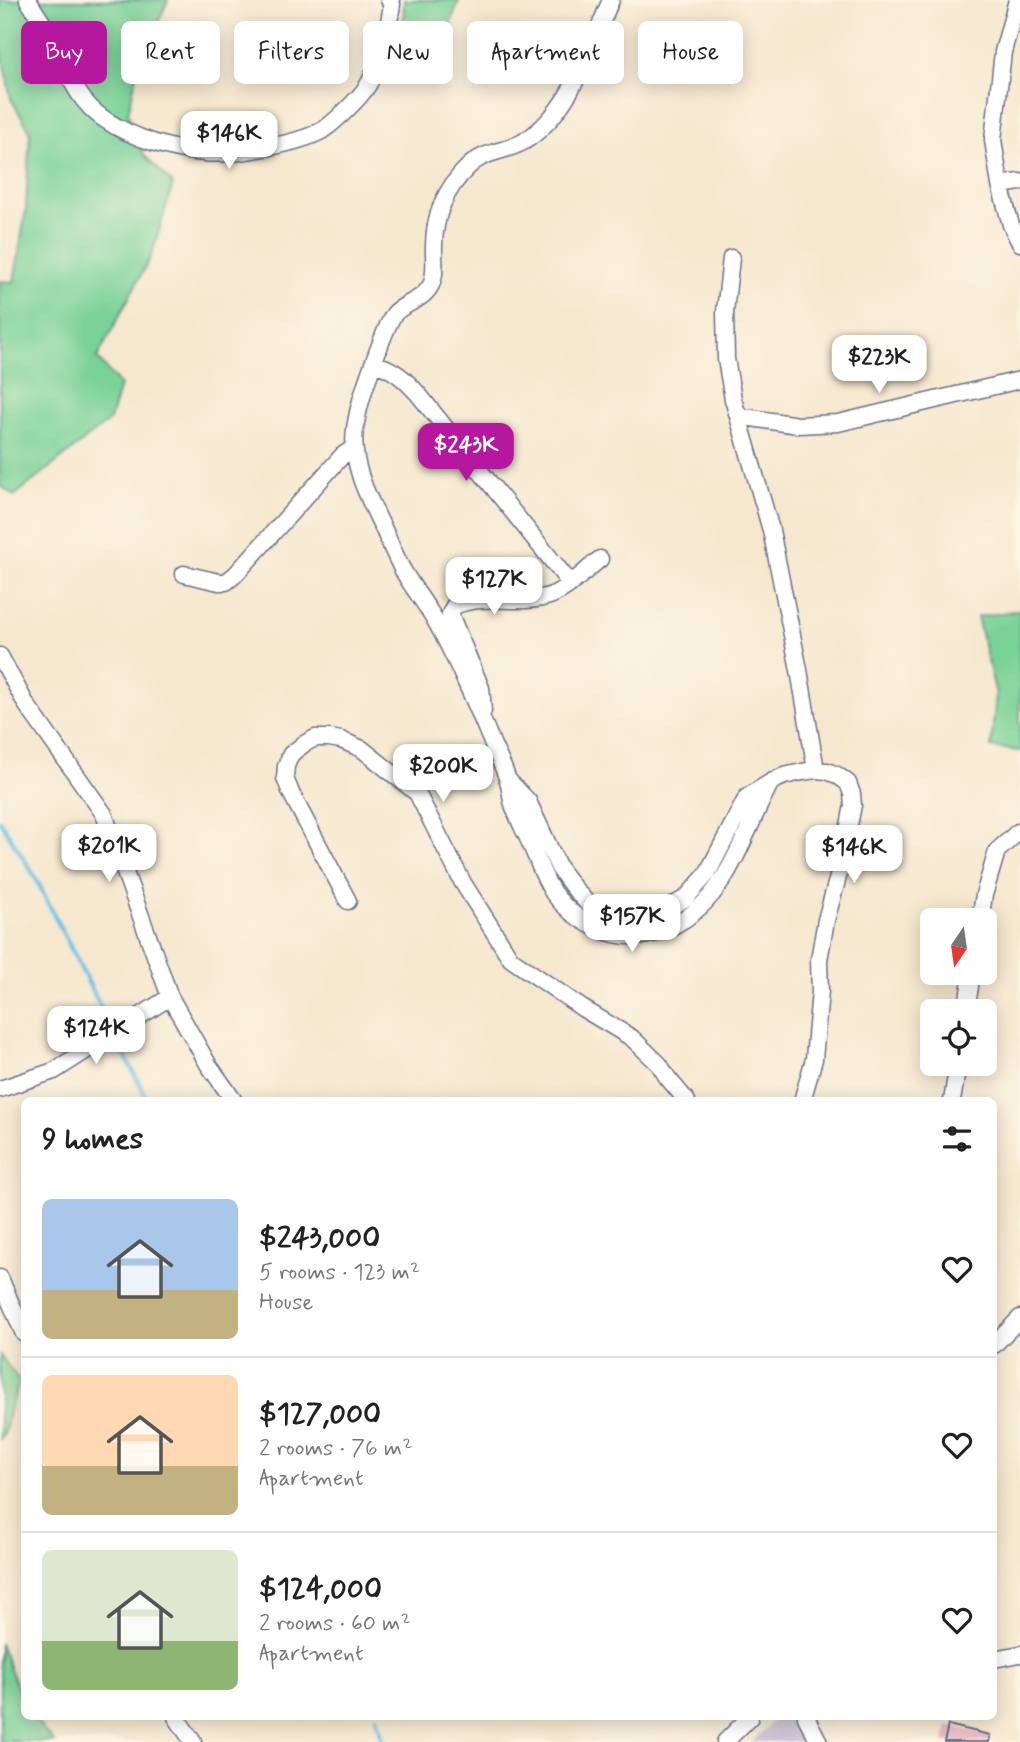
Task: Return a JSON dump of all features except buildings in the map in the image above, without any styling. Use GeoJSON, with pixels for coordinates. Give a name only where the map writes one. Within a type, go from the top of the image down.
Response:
{"type":"FeatureCollection","features":[{"type":"Feature","properties":{"kind":"street"},"geometry":{"type":"LineString","coordinates":[[28,0],[50,36],[68,77],[82,99],[103,119],[150,140],[206,153],[237,152],[292,142],[321,131],[340,116],[367,86],[379,62],[389,25],[392,4],[389,0]]}},
{"type":"Feature","properties":{"kind":"street"},"geometry":{"type":"LineString","coordinates":[[611,0],[575,83],[562,106],[524,141],[506,150],[485,154],[469,166],[444,200],[437,217],[435,271],[431,285],[425,294],[396,312],[387,328],[359,409],[354,432],[357,468],[403,570],[433,617],[468,687],[508,780],[528,801],[559,868],[588,904],[600,911],[622,916],[645,917],[665,910],[686,898],[707,874],[747,797],[784,776],[816,770],[837,775],[848,783],[853,805],[819,960],[820,991],[814,1059],[803,1097]]}},
{"type":"Feature","properties":{"kind":"street"},"geometry":{"type":"LineString","coordinates":[[1017,0],[1003,52],[993,140],[1000,185],[1011,225],[1020,243]]}},
{"type":"Feature","properties":{"kind":"street"},"geometry":{"type":"LineString","coordinates":[[1000,185],[1020,182]]}},
{"type":"Feature","properties":{"kind":"street"},"geometry":{"type":"LineString","coordinates":[[731,258],[725,312],[726,359],[733,399],[771,530],[816,770]]}},
{"type":"Feature","properties":{"kind":"street"},"geometry":{"type":"LineString","coordinates":[[374,363],[396,372],[419,395],[570,583]]}},
{"type":"Feature","properties":{"kind":"street"},"geometry":{"type":"LineString","coordinates":[[738,416],[798,425],[838,423],[1020,380]]}},
{"type":"Feature","properties":{"kind":"street"},"geometry":{"type":"LineString","coordinates":[[184,574],[226,582],[342,456],[354,448]]}},
{"type":"Feature","properties":{"kind":"street"},"geometry":{"type":"LineString","coordinates":[[484,724],[481,688],[450,614],[454,606],[480,599],[534,599],[553,594],[600,559]]}},
{"type":"Feature","properties":{"kind":"street"},"geometry":{"type":"LineString","coordinates":[[0,656],[26,704],[104,814],[170,997],[208,1064],[231,1097]]}},
{"type":"Feature","properties":{"kind":"street"},"geometry":{"type":"LineString","coordinates":[[348,901],[285,778],[291,754],[315,738],[341,740],[362,749],[417,793],[463,883],[511,959],[582,1008],[632,1038],[659,1064],[684,1097]]}},
{"type":"Feature","properties":{"kind":"street"},"geometry":{"type":"LineString","coordinates":[[982,908],[997,851],[1020,832]]}},
{"type":"Feature","properties":{"kind":"street"},"geometry":{"type":"LineString","coordinates":[[0,1089],[54,1071],[170,997]]}},
{"type":"Feature","properties":{"kind":"street"},"geometry":{"type":"LineString","coordinates":[[953,1097],[956,1076]]}},
{"type":"Feature","properties":{"kind":"street"},"geometry":{"type":"LineString","coordinates":[[0,1278],[21,1327]]}},
{"type":"Feature","properties":{"kind":"street"},"geometry":{"type":"LineString","coordinates":[[997,1342],[1020,1318]]}},
{"type":"Feature","properties":{"kind":"street"},"geometry":{"type":"LineString","coordinates":[[997,1658],[1020,1654]]}},
{"type":"Feature","properties":{"kind":"street"},"geometry":{"type":"LineString","coordinates":[[178,1720],[193,1742]]}},
{"type":"Feature","properties":{"kind":"street"},"geometry":{"type":"LineString","coordinates":[[725,1742],[747,1720]]}},
{"type":"Feature","properties":{"kind":"street"},"geometry":{"type":"LineString","coordinates":[[808,1720],[820,1742]]}},
{"type":"Feature","properties":{"kind":"shaded area"},"geometry":{"type":"Polygon","coordinates":[[[773,1720],[791,1720],[802,1742],[752,1742],[773,1720]]]}},
{"type":"Feature","properties":{"kind":"green space"},"geometry":{"type":"Polygon","coordinates":[[[0,0],[168,0],[159,21],[121,21],[121,84],[135,84],[128,113],[144,155],[173,184],[152,254],[97,358],[120,385],[110,420],[14,496],[0,485],[0,281],[14,282],[26,210],[30,131],[11,99],[0,44],[0,0]]]}},
{"type":"Feature","properties":{"kind":"green space"},"geometry":{"type":"Polygon","coordinates":[[[404,0],[459,0],[452,21],[403,21],[404,0]]]}},
{"type":"Feature","properties":{"kind":"green space"},"geometry":{"type":"Polygon","coordinates":[[[1020,610],[1020,751],[991,747],[996,694],[977,617],[1020,610]]]}},
{"type":"Feature","properties":{"kind":"green space"},"geometry":{"type":"Polygon","coordinates":[[[0,1355],[20,1382],[10,1407],[5,1432],[0,1439],[0,1355]]]}},
{"type":"Feature","properties":{"kind":"green space"},"geometry":{"type":"Polygon","coordinates":[[[0,1643],[21,1697],[21,1720],[36,1720],[54,1742],[0,1741],[0,1643]]]}},
{"type":"Feature","properties":{"kind":"waterway"},"geometry":{"type":"LineString","coordinates":[[0,821],[34,875],[146,1097]]}},
{"type":"Feature","properties":{"kind":"waterway"},"geometry":{"type":"LineString","coordinates":[[378,1720],[383,1742]]}}]}
